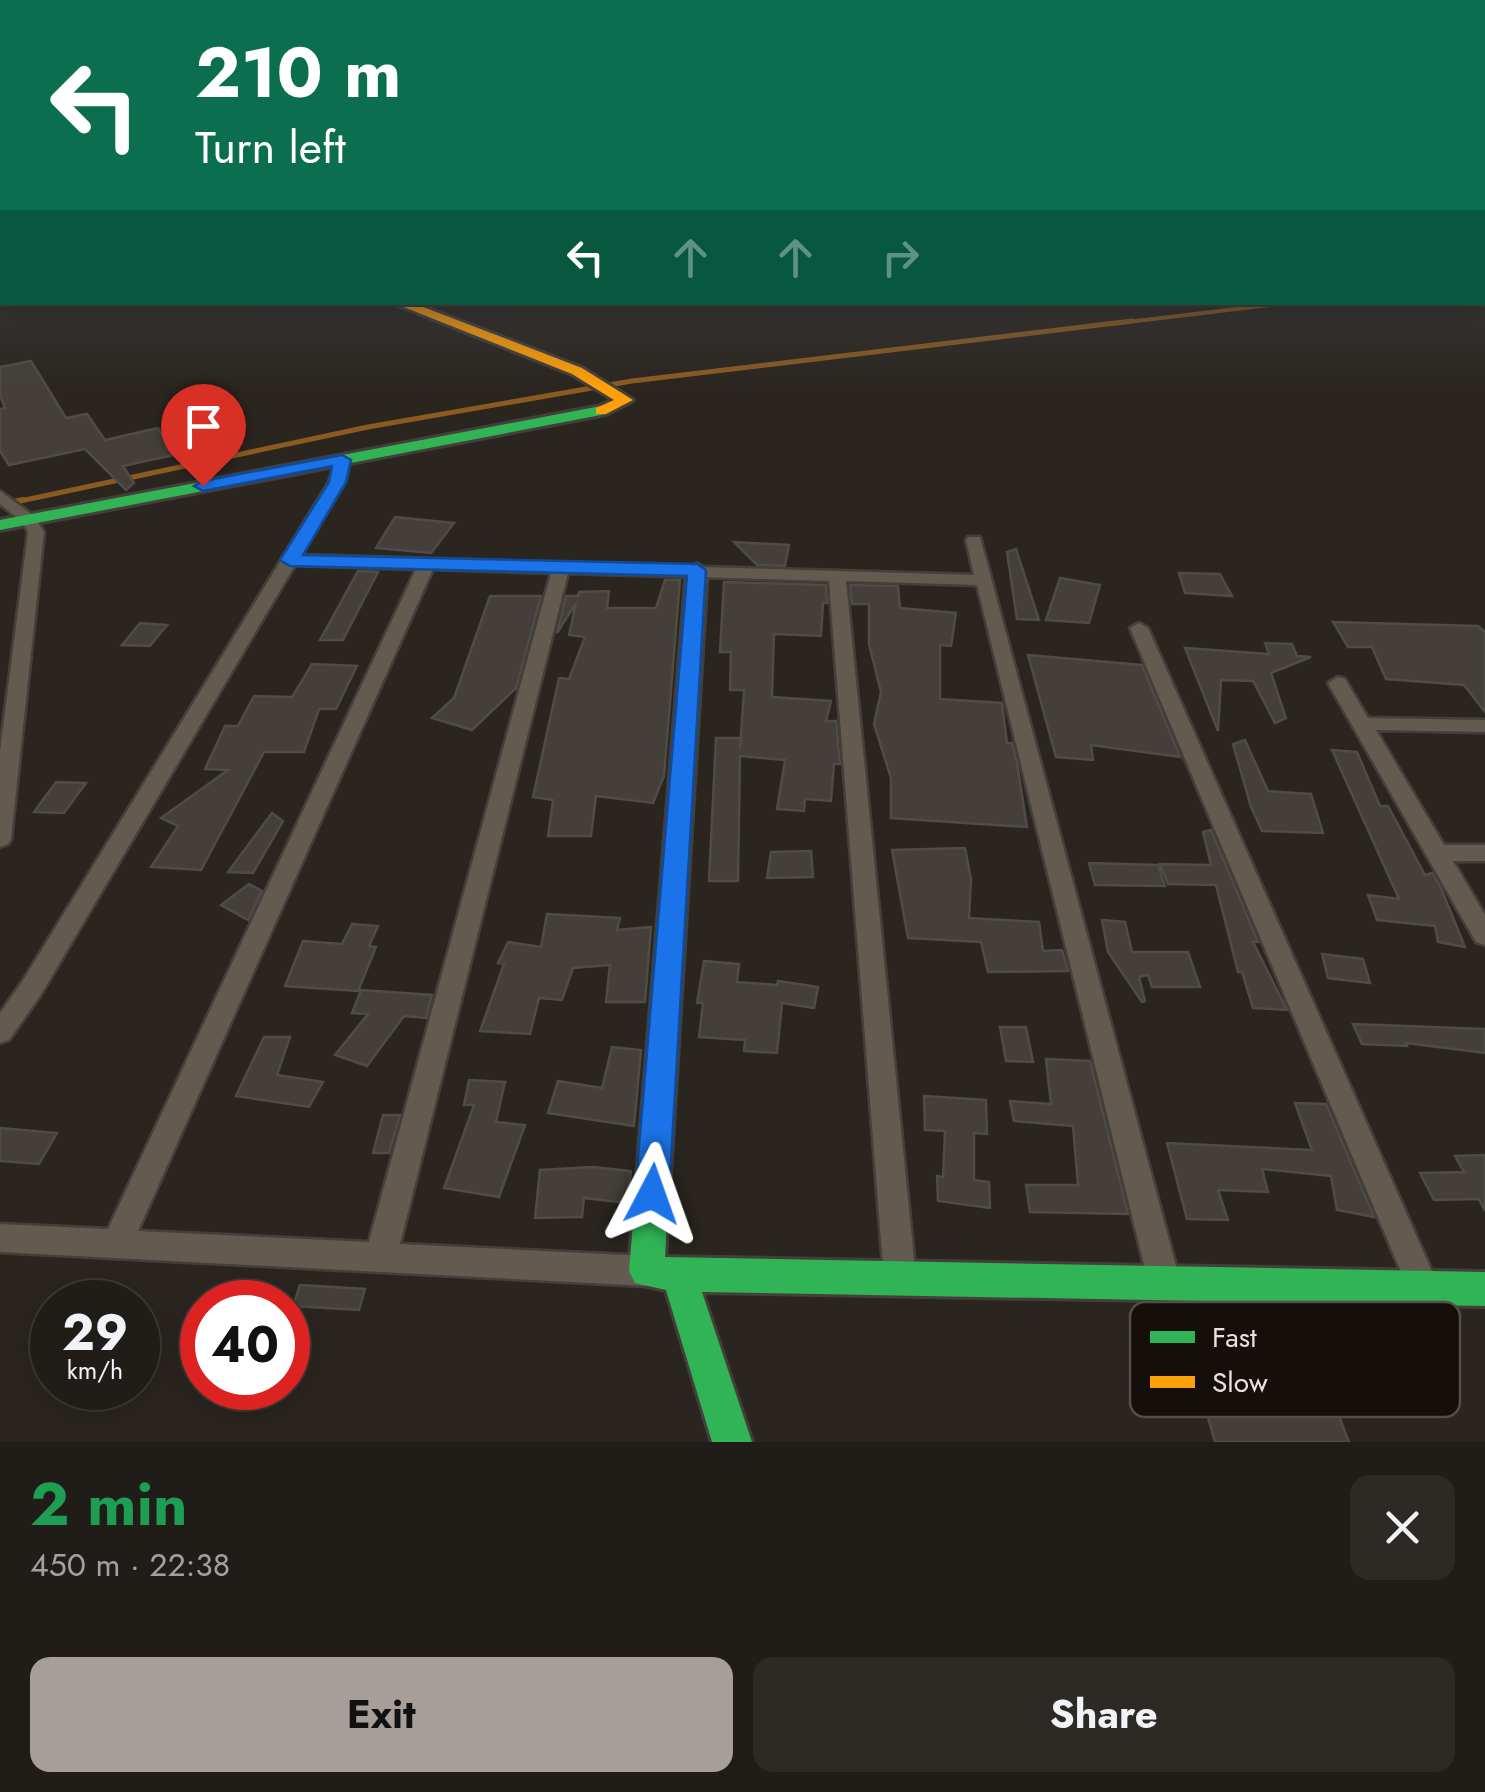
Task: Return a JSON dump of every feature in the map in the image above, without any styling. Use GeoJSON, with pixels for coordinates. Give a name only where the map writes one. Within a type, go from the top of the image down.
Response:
{"type":"FeatureCollection","features":[{"type":"Feature","properties":{"kind":"street"},"geometry":{"type":"LineString","coordinates":[[0,525],[614,408],[626,400],[577,371],[405,305]]}},
{"type":"Feature","properties":{"kind":"street"},"geometry":{"type":"LineString","coordinates":[[0,1033],[31,989],[337,482],[342,460]]}},
{"type":"Feature","properties":{"kind":"street"},"geometry":{"type":"LineString","coordinates":[[0,496],[28,519],[36,532],[2,829]]}},
{"type":"Feature","properties":{"kind":"street"},"geometry":{"type":"LineString","coordinates":[[974,540],[1164,1281]]}},
{"type":"Feature","properties":{"kind":"street"},"geometry":{"type":"LineString","coordinates":[[290,560],[984,580]]}},
{"type":"Feature","properties":{"kind":"street"},"geometry":{"type":"LineString","coordinates":[[118,1244],[427,564]]}},
{"type":"Feature","properties":{"kind":"street"},"geometry":{"type":"LineString","coordinates":[[381,1257],[562,566]]}},
{"type":"Feature","properties":{"kind":"street"},"geometry":{"type":"LineString","coordinates":[[647,1271],[697,570]]}},
{"type":"Feature","properties":{"kind":"street"},"geometry":{"type":"LineString","coordinates":[[837,574],[900,1278]]}},
{"type":"Feature","properties":{"kind":"street"},"geometry":{"type":"LineString","coordinates":[[1139,628],[1422,1287]]}},
{"type":"Feature","properties":{"kind":"street"},"geometry":{"type":"LineString","coordinates":[[1338,684],[1485,936]]}},
{"type":"Feature","properties":{"kind":"street"},"geometry":{"type":"LineString","coordinates":[[1362,724],[1485,726]]}},
{"type":"Feature","properties":{"kind":"street"},"geometry":{"type":"LineString","coordinates":[[1436,852],[1485,854]]}},
{"type":"Feature","properties":{"kind":"street"},"geometry":{"type":"LineString","coordinates":[[0,1238],[647,1271],[680,1276],[1485,1289]]}},
{"type":"Feature","properties":{"kind":"street"},"geometry":{"type":"LineString","coordinates":[[680,1276],[732,1442]]}},
{"type":"Feature","properties":{"kind":"building"},"geometry":{"type":"Polygon","coordinates":[[[31,361],[66,418],[87,414],[105,440],[158,428],[174,455],[123,466],[134,483],[126,490],[85,449],[9,465],[0,451],[0,409],[5,408],[0,395],[0,367],[31,361]]]}},
{"type":"Feature","properties":{"kind":"building"},"geometry":{"type":"Polygon","coordinates":[[[395,517],[454,523],[431,553],[376,548],[395,517]]]}},
{"type":"Feature","properties":{"kind":"building"},"geometry":{"type":"Polygon","coordinates":[[[734,542],[789,545],[785,566],[757,565],[734,542]]]}},
{"type":"Feature","properties":{"kind":"building"},"geometry":{"type":"Polygon","coordinates":[[[1016,549],[1039,620],[1017,619],[1007,552],[1016,549]]]}},
{"type":"Feature","properties":{"kind":"building"},"geometry":{"type":"Polygon","coordinates":[[[358,571],[378,572],[343,640],[320,640],[358,571]]]}},
{"type":"Feature","properties":{"kind":"building"},"geometry":{"type":"Polygon","coordinates":[[[1179,573],[1220,574],[1232,596],[1185,593],[1179,573]]]}},
{"type":"Feature","properties":{"kind":"building"},"geometry":{"type":"Polygon","coordinates":[[[1060,578],[1100,585],[1089,623],[1046,620],[1060,578]]]}},
{"type":"Feature","properties":{"kind":"building"},"geometry":{"type":"Polygon","coordinates":[[[665,580],[680,580],[664,776],[653,803],[596,796],[591,836],[548,836],[553,800],[533,797],[559,678],[569,679],[585,637],[569,635],[576,603],[557,633],[566,596],[609,591],[607,608],[656,608],[665,580]]]}},
{"type":"Feature","properties":{"kind":"building"},"geometry":{"type":"Polygon","coordinates":[[[724,582],[826,585],[821,636],[774,634],[772,697],[831,701],[826,721],[836,721],[840,764],[834,764],[831,801],[805,799],[804,811],[777,809],[785,760],[740,756],[738,881],[709,881],[716,738],[741,738],[744,690],[730,690],[731,652],[720,652],[724,582]]]}},
{"type":"Feature","properties":{"kind":"building"},"geometry":{"type":"Polygon","coordinates":[[[850,585],[898,586],[900,608],[956,613],[951,646],[940,645],[940,699],[1002,703],[1007,743],[1012,743],[1017,763],[1027,827],[891,818],[891,778],[874,724],[881,692],[869,644],[869,604],[852,604],[850,585]]]}},
{"type":"Feature","properties":{"kind":"building"},"geometry":{"type":"Polygon","coordinates":[[[490,596],[541,596],[516,688],[472,730],[432,718],[454,698],[490,596]]]}},
{"type":"Feature","properties":{"kind":"building"},"geometry":{"type":"Polygon","coordinates":[[[1333,622],[1478,626],[1485,632],[1485,712],[1464,685],[1386,679],[1372,647],[1348,647],[1333,622]]]}},
{"type":"Feature","properties":{"kind":"building"},"geometry":{"type":"Polygon","coordinates":[[[140,623],[167,625],[150,646],[122,645],[140,623]]]}},
{"type":"Feature","properties":{"kind":"building"},"geometry":{"type":"Polygon","coordinates":[[[1265,643],[1292,644],[1297,656],[1311,657],[1271,673],[1286,718],[1275,723],[1253,681],[1221,680],[1218,731],[1185,648],[1269,654],[1265,643]]]}},
{"type":"Feature","properties":{"kind":"building"},"geometry":{"type":"Polygon","coordinates":[[[1028,655],[1142,665],[1180,757],[1091,745],[1093,760],[1056,757],[1028,655]]]}},
{"type":"Feature","properties":{"kind":"building"},"geometry":{"type":"Polygon","coordinates":[[[312,664],[357,666],[336,709],[319,709],[304,752],[264,752],[201,870],[151,867],[178,826],[161,818],[228,770],[205,769],[225,726],[238,726],[254,696],[292,697],[312,664]]]}},
{"type":"Feature","properties":{"kind":"building"},"geometry":{"type":"Polygon","coordinates":[[[1245,740],[1268,791],[1311,794],[1323,833],[1262,831],[1233,744],[1245,740]]]}},
{"type":"Feature","properties":{"kind":"building"},"geometry":{"type":"Polygon","coordinates":[[[1332,750],[1357,752],[1380,806],[1388,806],[1425,875],[1432,873],[1441,888],[1465,947],[1438,942],[1435,926],[1377,920],[1368,895],[1399,899],[1332,750]]]}},
{"type":"Feature","properties":{"kind":"building"},"geometry":{"type":"Polygon","coordinates":[[[56,782],[86,783],[64,813],[34,812],[56,782]]]}},
{"type":"Feature","properties":{"kind":"building"},"geometry":{"type":"Polygon","coordinates":[[[272,813],[283,821],[253,873],[228,872],[272,813]]]}},
{"type":"Feature","properties":{"kind":"building"},"geometry":{"type":"Polygon","coordinates":[[[1211,830],[1258,942],[1253,942],[1287,1010],[1253,1008],[1242,972],[1238,972],[1216,885],[1168,884],[1160,864],[1211,865],[1203,832],[1211,830]]]}},
{"type":"Feature","properties":{"kind":"building"},"geometry":{"type":"Polygon","coordinates":[[[965,848],[971,879],[969,918],[1039,922],[1043,951],[1062,950],[1068,971],[988,972],[981,942],[908,938],[892,850],[965,848]]]}},
{"type":"Feature","properties":{"kind":"building"},"geometry":{"type":"Polygon","coordinates":[[[811,851],[813,877],[767,878],[771,852],[811,851]]]}},
{"type":"Feature","properties":{"kind":"building"},"geometry":{"type":"Polygon","coordinates":[[[1089,863],[1158,865],[1165,886],[1095,885],[1089,863]]]}},
{"type":"Feature","properties":{"kind":"building"},"geometry":{"type":"Polygon","coordinates":[[[249,884],[262,891],[248,920],[221,905],[249,884]]]}},
{"type":"Feature","properties":{"kind":"building"},"geometry":{"type":"Polygon","coordinates":[[[547,914],[620,918],[617,930],[651,927],[645,1002],[606,1002],[610,965],[573,968],[562,1000],[539,998],[530,1034],[480,1031],[504,964],[498,963],[508,942],[541,947],[547,914]]]}},
{"type":"Feature","properties":{"kind":"building"},"geometry":{"type":"Polygon","coordinates":[[[1102,920],[1125,922],[1132,952],[1188,952],[1200,987],[1152,987],[1148,975],[1139,977],[1145,1001],[1142,1002],[1108,952],[1102,920]]]}},
{"type":"Feature","properties":{"kind":"building"},"geometry":{"type":"Polygon","coordinates":[[[352,924],[378,926],[369,946],[376,947],[358,991],[285,986],[303,941],[342,944],[352,924]]]}},
{"type":"Feature","properties":{"kind":"building"},"geometry":{"type":"Polygon","coordinates":[[[1322,954],[1363,959],[1370,983],[1328,978],[1322,954]]]}},
{"type":"Feature","properties":{"kind":"building"},"geometry":{"type":"Polygon","coordinates":[[[704,961],[739,964],[737,982],[777,985],[778,981],[818,987],[814,1008],[782,1003],[777,1053],[744,1051],[745,1040],[699,1037],[703,1003],[697,1003],[704,961]]]}},
{"type":"Feature","properties":{"kind":"building"},"geometry":{"type":"Polygon","coordinates":[[[361,990],[432,995],[426,1018],[404,1016],[367,1066],[335,1055],[368,1014],[352,1013],[361,990]]]}},
{"type":"Feature","properties":{"kind":"building"},"geometry":{"type":"Polygon","coordinates":[[[1353,1024],[1485,1029],[1485,1053],[1406,1043],[1407,1046],[1362,1044],[1353,1024]]]}},
{"type":"Feature","properties":{"kind":"building"},"geometry":{"type":"Polygon","coordinates":[[[1000,1027],[1026,1027],[1033,1062],[1006,1061],[1000,1027]]]}},
{"type":"Feature","properties":{"kind":"building"},"geometry":{"type":"Polygon","coordinates":[[[264,1037],[290,1037],[277,1075],[323,1082],[309,1107],[236,1096],[264,1037]]]}},
{"type":"Feature","properties":{"kind":"building"},"geometry":{"type":"Polygon","coordinates":[[[612,1047],[641,1050],[634,1126],[548,1113],[558,1081],[602,1088],[612,1047]]]}},
{"type":"Feature","properties":{"kind":"building"},"geometry":{"type":"Polygon","coordinates":[[[1046,1059],[1090,1061],[1128,1214],[1030,1212],[1026,1185],[1078,1185],[1073,1126],[1014,1121],[1010,1101],[1051,1104],[1046,1059]]]}},
{"type":"Feature","properties":{"kind":"building"},"geometry":{"type":"Polygon","coordinates":[[[469,1080],[505,1082],[496,1122],[525,1125],[499,1197],[444,1188],[474,1105],[464,1105],[469,1080]]]}},
{"type":"Feature","properties":{"kind":"building"},"geometry":{"type":"Polygon","coordinates":[[[924,1096],[986,1100],[987,1134],[974,1133],[974,1180],[989,1182],[990,1208],[938,1201],[937,1176],[943,1177],[945,1131],[925,1130],[924,1096]]]}},
{"type":"Feature","properties":{"kind":"building"},"geometry":{"type":"Polygon","coordinates":[[[1295,1103],[1326,1104],[1374,1217],[1337,1210],[1331,1176],[1262,1169],[1268,1192],[1218,1190],[1228,1220],[1187,1219],[1167,1143],[1312,1150],[1295,1103]]]}},
{"type":"Feature","properties":{"kind":"building"},"geometry":{"type":"Polygon","coordinates":[[[383,1115],[400,1115],[389,1153],[373,1153],[383,1115]]]}},
{"type":"Feature","properties":{"kind":"building"},"geometry":{"type":"Polygon","coordinates":[[[0,1128],[57,1133],[39,1164],[0,1161],[0,1128]]]}},
{"type":"Feature","properties":{"kind":"building"},"geometry":{"type":"Polygon","coordinates":[[[1485,1155],[1485,1211],[1479,1199],[1434,1200],[1420,1173],[1464,1172],[1455,1156],[1485,1155]]]}},
{"type":"Feature","properties":{"kind":"building"},"geometry":{"type":"Polygon","coordinates":[[[593,1167],[631,1171],[628,1203],[584,1198],[582,1217],[535,1218],[540,1170],[593,1167]]]}},
{"type":"Feature","properties":{"kind":"building"},"geometry":{"type":"Polygon","coordinates":[[[310,1286],[365,1289],[359,1310],[310,1307],[310,1286]]]}},
{"type":"Feature","properties":{"kind":"building"},"geometry":{"type":"Polygon","coordinates":[[[1208,1417],[1339,1417],[1349,1442],[1215,1442],[1208,1417]]]}},
{"type":"Feature","properties":{"kind":"waterway"},"geometry":{"type":"LineString","coordinates":[[1111,324],[1270,305]]}},
{"type":"Feature","properties":{"kind":"waterway"},"geometry":{"type":"LineString","coordinates":[[11,503],[368,427],[632,381],[1132,321]]}},
{"type":"Feature","properties":{"kind":"waterway"},"geometry":{"type":"LineString","coordinates":[[0,505],[23,500]]}},
{"type":"Feature","properties":{"kind":"traffic: fast"},"geometry":{"type":"LineString","coordinates":[[0,525],[601,411]]}},
{"type":"Feature","properties":{"kind":"traffic: fast"},"geometry":{"type":"LineString","coordinates":[[697,570],[647,1271],[679,1275],[732,1442]]}},
{"type":"Feature","properties":{"kind":"traffic: fast"},"geometry":{"type":"LineString","coordinates":[[679,1275],[1485,1289]]}},
{"type":"Feature","properties":{"kind":"traffic: slow"},"geometry":{"type":"LineString","coordinates":[[405,305],[577,371],[625,400],[601,411]]}},
{"type":"Feature","properties":{"kind":"route"},"geometry":{"type":"LineString","coordinates":[[203,486],[342,460],[337,482],[290,560],[697,570],[652,1194]]}}]}
